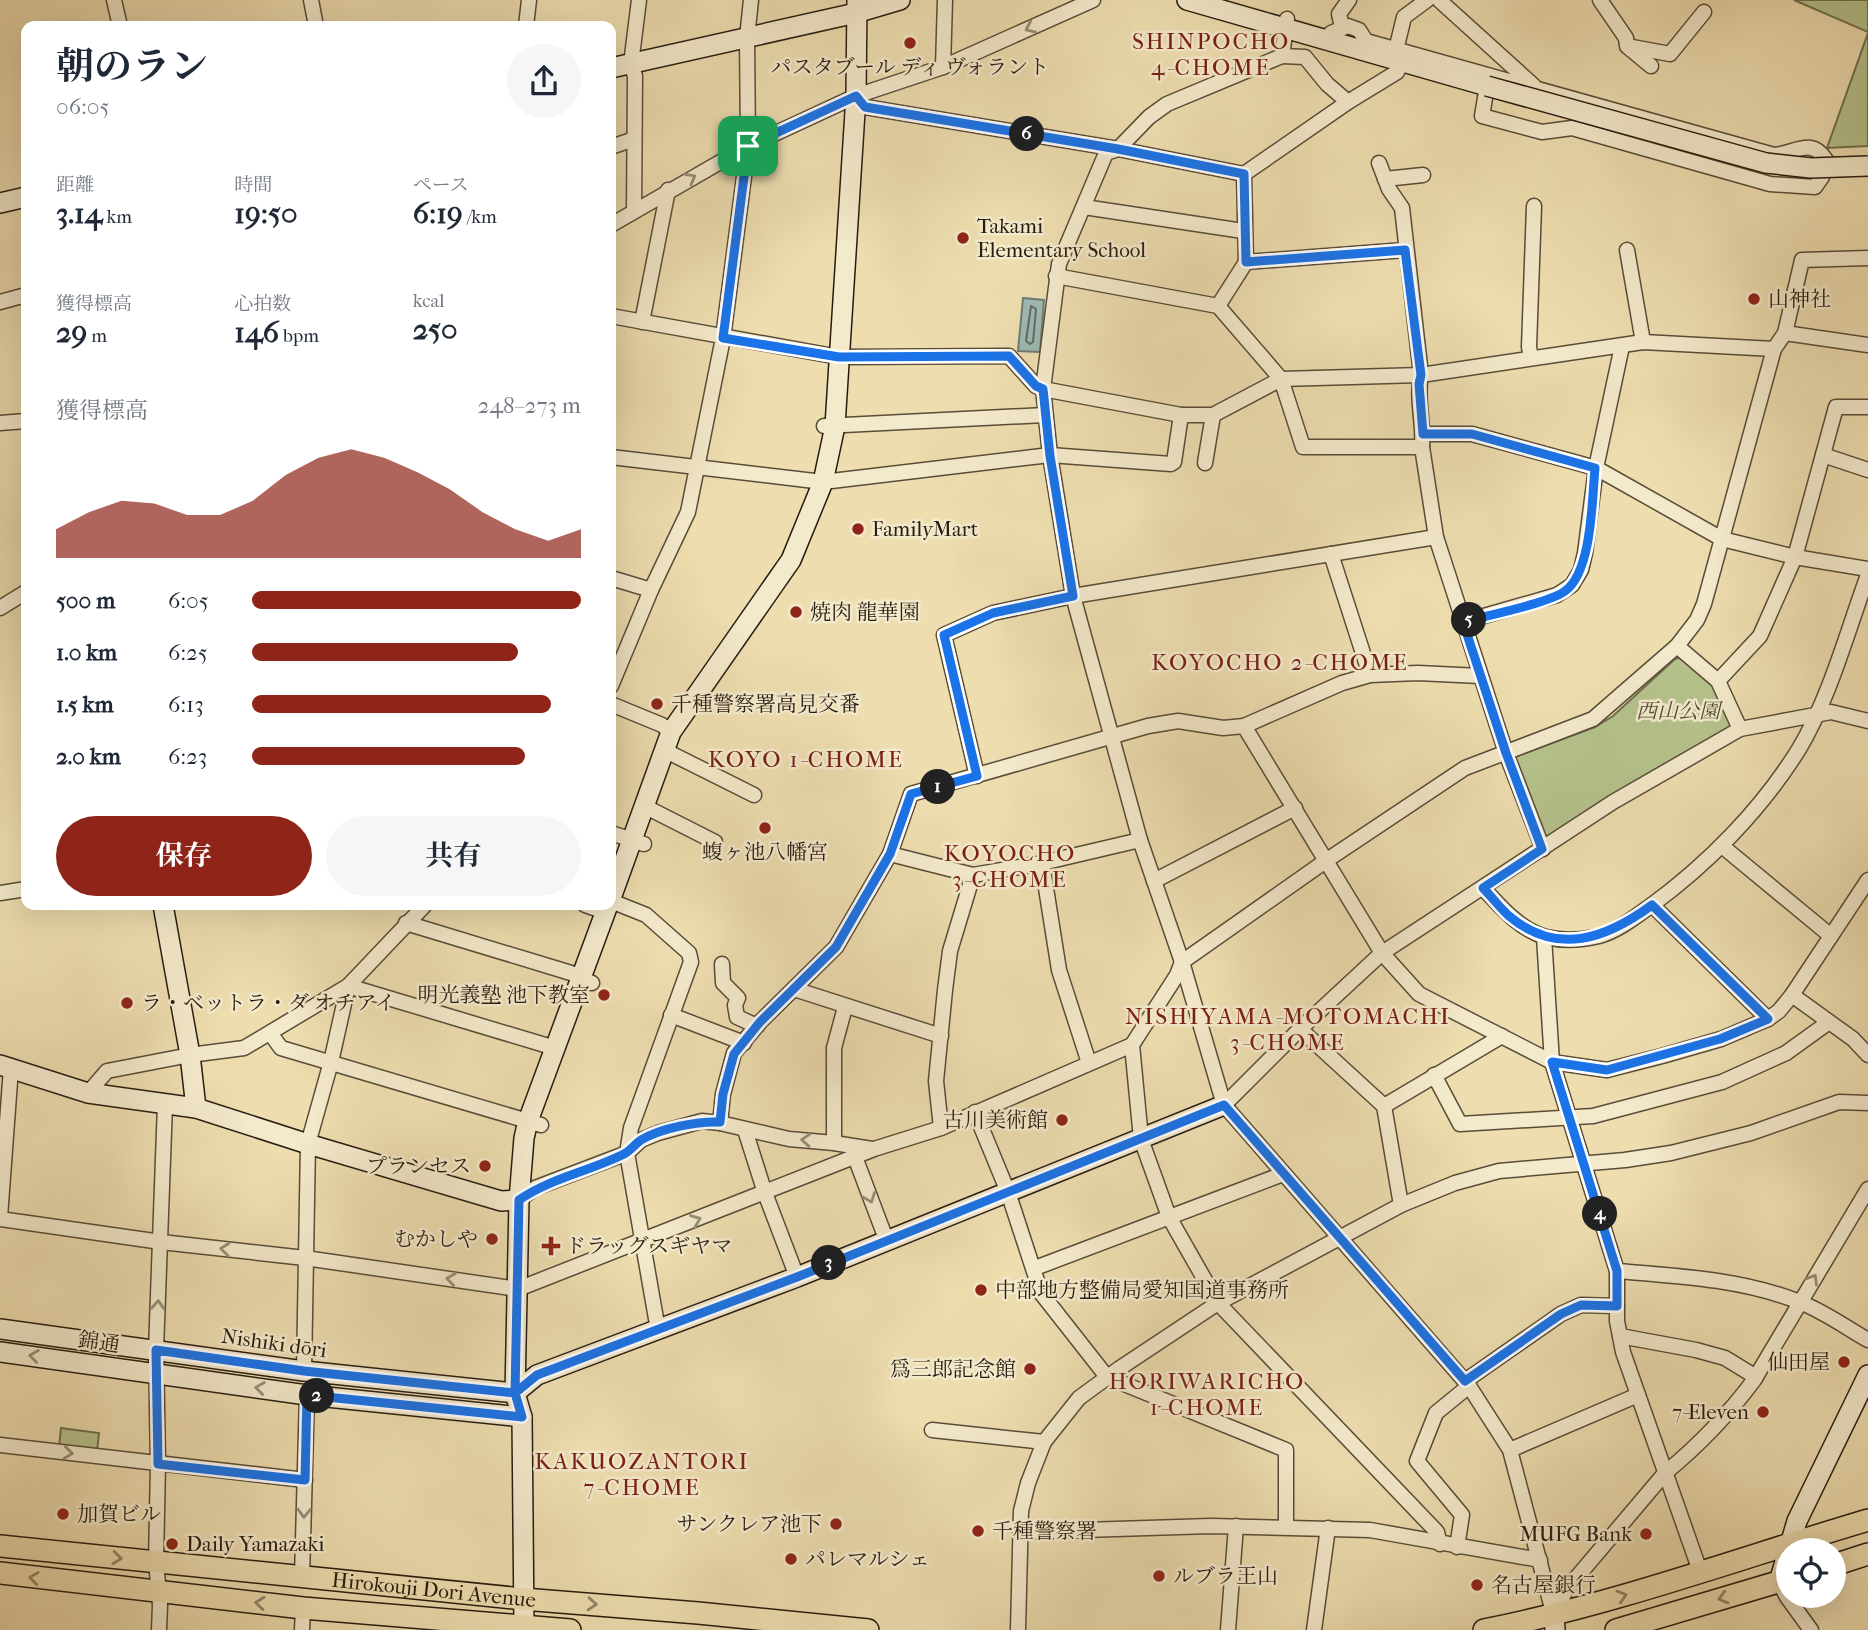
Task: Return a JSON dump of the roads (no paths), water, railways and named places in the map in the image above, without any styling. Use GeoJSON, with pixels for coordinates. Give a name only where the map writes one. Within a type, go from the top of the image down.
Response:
{"type":"FeatureCollection","features":[{"type":"Feature","properties":{"kind":"main road"},"geometry":{"type":"LineString","coordinates":[[1808,1538],[1868,1520]]}},
{"type":"Feature","properties":{"kind":"main road","name":"Hirokouji Dori Avenue"},"geometry":{"type":"LineString","coordinates":[[0,1546],[523,1599],[698,1612],[868,1630]]}},
{"type":"Feature","properties":{"kind":"main road"},"geometry":{"type":"LineString","coordinates":[[1484,1630],[1554,1623],[1776,1548]]}},
{"type":"Feature","properties":{"kind":"main road"},"geometry":{"type":"LineString","coordinates":[[1846,1560],[1868,1554]]}},
{"type":"Feature","properties":{"kind":"main road","name":"Hirokouji Dori Avenue"},"geometry":{"type":"LineString","coordinates":[[0,1573],[303,1608],[570,1630]]}},
{"type":"Feature","properties":{"kind":"main road"},"geometry":{"type":"LineString","coordinates":[[1616,1630],[1776,1582]]}},
{"type":"Feature","properties":{"kind":"street"},"geometry":{"type":"LineString","coordinates":[[114,0],[119,21]]}},
{"type":"Feature","properties":{"kind":"street"},"geometry":{"type":"LineString","coordinates":[[311,0],[316,21]]}},
{"type":"Feature","properties":{"kind":"street"},"geometry":{"type":"LineString","coordinates":[[527,21],[529,0]]}},
{"type":"Feature","properties":{"kind":"street"},"geometry":{"type":"LineString","coordinates":[[634,211],[635,76],[631,64],[639,0]]}},
{"type":"Feature","properties":{"kind":"street"},"geometry":{"type":"LineString","coordinates":[[616,674],[651,590],[688,512],[695,466],[723,338],[748,146],[747,38],[751,0]]}},
{"type":"Feature","properties":{"kind":"street"},"geometry":{"type":"LineString","coordinates":[[616,67],[747,38],[856,7],[900,0]]}},
{"type":"Feature","properties":{"kind":"street"},"geometry":{"type":"LineString","coordinates":[[943,67],[945,0]]}},
{"type":"Feature","properties":{"kind":"street"},"geometry":{"type":"LineString","coordinates":[[616,222],[748,146],[856,96],[943,67],[1093,0]]}},
{"type":"Feature","properties":{"kind":"street"},"geometry":{"type":"LineString","coordinates":[[1187,0],[1286,23],[1325,40],[1537,88],[1774,155],[1798,148],[1814,149],[1826,160],[1822,177],[1815,187],[1770,184],[1572,128],[1542,132],[1482,116],[1487,86]]}},
{"type":"Feature","properties":{"kind":"street"},"geometry":{"type":"LineString","coordinates":[[1342,27],[1339,14],[1349,0]]}},
{"type":"Feature","properties":{"kind":"street"},"geometry":{"type":"LineString","coordinates":[[856,96],[865,107],[1118,149],[1244,174],[1396,72],[1404,17],[1427,0]]}},
{"type":"Feature","properties":{"kind":"street"},"geometry":{"type":"LineString","coordinates":[[1439,0],[1537,88]]}},
{"type":"Feature","properties":{"kind":"street"},"geometry":{"type":"LineString","coordinates":[[1600,0],[1626,38],[1627,46],[1651,66]]}},
{"type":"Feature","properties":{"kind":"street"},"geometry":{"type":"LineString","coordinates":[[616,889],[638,842],[644,806],[668,741],[791,560],[823,482],[839,357],[856,96],[856,7]]}},
{"type":"Feature","properties":{"kind":"street"},"geometry":{"type":"LineString","coordinates":[[1627,46],[1670,54],[1704,12]]}},
{"type":"Feature","properties":{"kind":"street"},"geometry":{"type":"LineString","coordinates":[[1282,56],[1286,23]]}},
{"type":"Feature","properties":{"kind":"street"},"geometry":{"type":"LineString","coordinates":[[1325,40],[1331,33],[1348,26],[1359,30],[1366,41],[1399,56],[1487,86],[1766,163],[1811,168],[1868,166]]}},
{"type":"Feature","properties":{"kind":"street"},"geometry":{"type":"LineString","coordinates":[[1348,102],[1327,84],[1305,57],[1282,56],[1167,104],[1149,117],[1118,149],[1106,153],[1056,276],[1043,389],[1050,456],[1073,596],[1139,840],[1182,962],[1224,1105],[1467,1384],[1510,1450],[1554,1623]]}},
{"type":"Feature","properties":{"kind":"street"},"geometry":{"type":"LineString","coordinates":[[616,145],[634,139]]}},
{"type":"Feature","properties":{"kind":"street"},"geometry":{"type":"LineString","coordinates":[[1379,163],[1402,208],[1421,375],[1419,384],[1423,441],[1436,537],[1506,753],[1542,849]]}},
{"type":"Feature","properties":{"kind":"street"},"geometry":{"type":"LineString","coordinates":[[1218,306],[1246,262],[1243,231],[1244,174]]}},
{"type":"Feature","properties":{"kind":"street"},"geometry":{"type":"LineString","coordinates":[[1385,179],[1423,175]]}},
{"type":"Feature","properties":{"kind":"street"},"geometry":{"type":"LineString","coordinates":[[642,322],[668,190]]}},
{"type":"Feature","properties":{"kind":"street"},"geometry":{"type":"LineString","coordinates":[[0,203],[21,201]]}},
{"type":"Feature","properties":{"kind":"street"},"geometry":{"type":"LineString","coordinates":[[1531,358],[1534,206]]}},
{"type":"Feature","properties":{"kind":"street"},"geometry":{"type":"LineString","coordinates":[[1084,207],[1243,231]]}},
{"type":"Feature","properties":{"kind":"street"},"geometry":{"type":"LineString","coordinates":[[1246,262],[1405,250]]}},
{"type":"Feature","properties":{"kind":"street"},"geometry":{"type":"LineString","coordinates":[[1627,250],[1643,342]]}},
{"type":"Feature","properties":{"kind":"street"},"geometry":{"type":"LineString","coordinates":[[874,1149],[789,1139],[720,1122],[702,1121],[640,1140],[627,1153],[535,1188],[519,1200],[501,1201],[196,1108],[88,1093],[5,1066],[0,1218],[518,1289],[874,1149],[941,1128],[1132,1045],[1177,975],[1182,962],[1327,860],[1465,768],[1593,719],[1677,646],[1697,620],[1704,604],[1774,349],[1785,333],[1802,260],[1868,258]]}},
{"type":"Feature","properties":{"kind":"street"},"geometry":{"type":"LineString","coordinates":[[1056,276],[1218,306],[1281,379],[1303,447],[1423,441],[1472,434],[1595,468],[1722,539],[1795,557],[1868,569]]}},
{"type":"Feature","properties":{"kind":"street"},"geometry":{"type":"LineString","coordinates":[[0,302],[21,296]]}},
{"type":"Feature","properties":{"kind":"street"},"geometry":{"type":"LineString","coordinates":[[616,317],[839,357],[1009,356],[1036,386],[1043,389],[1181,415],[1213,415],[1281,379],[1421,375],[1643,342],[1774,349]]}},
{"type":"Feature","properties":{"kind":"street"},"geometry":{"type":"LineString","coordinates":[[1785,333],[1868,345]]}},
{"type":"Feature","properties":{"kind":"street"},"geometry":{"type":"LineString","coordinates":[[1463,622],[1557,596],[1572,585],[1585,553],[1595,468],[1622,346]]}},
{"type":"Feature","properties":{"kind":"street"},"geometry":{"type":"LineString","coordinates":[[1718,681],[1760,636],[1795,557],[1836,407],[1868,407]]}},
{"type":"Feature","properties":{"kind":"street"},"geometry":{"type":"LineString","coordinates":[[829,426],[1045,415]]}},
{"type":"Feature","properties":{"kind":"street"},"geometry":{"type":"LineString","coordinates":[[616,458],[823,482],[1050,456],[1171,464],[1174,462],[1181,415]]}},
{"type":"Feature","properties":{"kind":"street"},"geometry":{"type":"LineString","coordinates":[[1205,463],[1213,415]]}},
{"type":"Feature","properties":{"kind":"street"},"geometry":{"type":"LineString","coordinates":[[0,423],[21,421]]}},
{"type":"Feature","properties":{"kind":"street"},"geometry":{"type":"LineString","coordinates":[[1823,455],[1868,470]]}},
{"type":"Feature","properties":{"kind":"street"},"geometry":{"type":"LineString","coordinates":[[977,776],[944,635],[993,613],[1073,596],[1436,537]]}},
{"type":"Feature","properties":{"kind":"street"},"geometry":{"type":"LineString","coordinates":[[1331,554],[1370,676]]}},
{"type":"Feature","properties":{"kind":"street"},"geometry":{"type":"LineString","coordinates":[[1483,888],[1510,917],[1544,937],[1575,940],[1600,936],[1632,920],[1652,905],[1722,846],[1798,749],[1817,714],[1868,575]]}},
{"type":"Feature","properties":{"kind":"street"},"geometry":{"type":"LineString","coordinates":[[616,580],[651,590]]}},
{"type":"Feature","properties":{"kind":"street"},"geometry":{"type":"LineString","coordinates":[[0,608],[21,595]]}},
{"type":"Feature","properties":{"kind":"street"},"geometry":{"type":"LineString","coordinates":[[1677,646],[1718,681],[1740,729]]}},
{"type":"Feature","properties":{"kind":"street"},"geometry":{"type":"LineString","coordinates":[[720,1122],[727,1074],[734,1054],[757,1026],[836,947],[890,854],[911,794],[1148,726],[1178,721],[1223,728],[1244,726],[1342,683],[1370,676],[1418,673],[1480,676]]}},
{"type":"Feature","properties":{"kind":"street"},"geometry":{"type":"LineString","coordinates":[[616,706],[662,724],[668,741],[754,795]]}},
{"type":"Feature","properties":{"kind":"street"},"geometry":{"type":"LineString","coordinates":[[515,1393],[537,1375],[797,1277],[1224,1105],[1382,953],[1613,802],[1740,729],[1832,712],[1868,721]]}},
{"type":"Feature","properties":{"kind":"street"},"geometry":{"type":"LineString","coordinates":[[1244,726],[1382,953],[1419,994],[1552,1062],[1607,1070],[1720,1039],[1768,1019],[1779,1011],[1792,995],[1868,880]]}},
{"type":"Feature","properties":{"kind":"street"},"geometry":{"type":"LineString","coordinates":[[644,806],[715,842]]}},
{"type":"Feature","properties":{"kind":"street"},"geometry":{"type":"LineString","coordinates":[[1154,881],[1295,808]]}},
{"type":"Feature","properties":{"kind":"street"},"geometry":{"type":"LineString","coordinates":[[616,835],[638,842]]}},
{"type":"Feature","properties":{"kind":"street"},"geometry":{"type":"LineString","coordinates":[[890,854],[973,875],[1042,863],[1139,840]]}},
{"type":"Feature","properties":{"kind":"street"},"geometry":{"type":"LineString","coordinates":[[1722,846],[1830,936]]}},
{"type":"Feature","properties":{"kind":"street"},"geometry":{"type":"LineString","coordinates":[[1042,863],[1059,970],[1089,1063]]}},
{"type":"Feature","properties":{"kind":"street"},"geometry":{"type":"LineString","coordinates":[[941,1128],[936,1081],[950,951],[973,875]]}},
{"type":"Feature","properties":{"kind":"street"},"geometry":{"type":"LineString","coordinates":[[0,893],[21,890]]}},
{"type":"Feature","properties":{"kind":"street"},"geometry":{"type":"LineString","coordinates":[[1652,905],[1768,1019]]}},
{"type":"Feature","properties":{"kind":"street"},"geometry":{"type":"LineString","coordinates":[[616,906],[646,915],[689,953],[691,962],[631,1128],[627,1153],[658,1330]]}},
{"type":"Feature","properties":{"kind":"street"},"geometry":{"type":"LineString","coordinates":[[164,910],[190,1055],[196,1108]]}},
{"type":"Feature","properties":{"kind":"street"},"geometry":{"type":"LineString","coordinates":[[88,1093],[107,1071],[244,1048],[348,986],[420,910]]}},
{"type":"Feature","properties":{"kind":"street"},"geometry":{"type":"LineString","coordinates":[[524,1628],[522,1417],[515,1393],[519,1200],[524,1138],[535,1123],[555,1048],[587,981],[607,910]]}},
{"type":"Feature","properties":{"kind":"street"},"geometry":{"type":"LineString","coordinates":[[406,923],[571,973],[587,981]]}},
{"type":"Feature","properties":{"kind":"street"},"geometry":{"type":"LineString","coordinates":[[1544,937],[1552,1062],[1617,1271],[1617,1306],[1623,1352],[1700,1574]]}},
{"type":"Feature","properties":{"kind":"street"},"geometry":{"type":"LineString","coordinates":[[723,964],[723,982],[738,998],[735,1005],[737,1017],[757,1026]]}},
{"type":"Feature","properties":{"kind":"street"},"geometry":{"type":"LineString","coordinates":[[348,986],[555,1048]]}},
{"type":"Feature","properties":{"kind":"street"},"geometry":{"type":"LineString","coordinates":[[304,1371],[308,1144],[331,1062],[348,986]]}},
{"type":"Feature","properties":{"kind":"street"},"geometry":{"type":"LineString","coordinates":[[794,989],[941,1036]]}},
{"type":"Feature","properties":{"kind":"street"},"geometry":{"type":"LineString","coordinates":[[1792,995],[1853,1039],[1868,1055]]}},
{"type":"Feature","properties":{"kind":"street"},"geometry":{"type":"LineString","coordinates":[[834,1143],[834,1048],[845,1007]]}},
{"type":"Feature","properties":{"kind":"street"},"geometry":{"type":"LineString","coordinates":[[671,1015],[744,1043]]}},
{"type":"Feature","properties":{"kind":"street"},"geometry":{"type":"LineString","coordinates":[[1434,1075],[1460,1124],[1593,1116],[1722,1082],[1786,1053],[1829,1022]]}},
{"type":"Feature","properties":{"kind":"street"},"geometry":{"type":"LineString","coordinates":[[1300,1029],[1384,1106],[1401,1205]]}},
{"type":"Feature","properties":{"kind":"street"},"geometry":{"type":"LineString","coordinates":[[270,1033],[281,1048],[535,1123]]}},
{"type":"Feature","properties":{"kind":"street"},"geometry":{"type":"LineString","coordinates":[[1384,1106],[1502,1036]]}},
{"type":"Feature","properties":{"kind":"street"},"geometry":{"type":"LineString","coordinates":[[1132,1045],[1141,1139],[1169,1217],[1218,1303],[1437,1532],[1440,1544]]}},
{"type":"Feature","properties":{"kind":"street"},"geometry":{"type":"LineString","coordinates":[[1018,1630],[1021,1511],[1028,1483],[1044,1442],[1079,1398],[1218,1303],[1401,1205],[1455,1183],[1499,1171],[1625,1160],[1671,1153],[1751,1133],[1839,1102],[1868,1102]]}},
{"type":"Feature","properties":{"kind":"street"},"geometry":{"type":"LineString","coordinates":[[159,1630],[160,1605],[156,1562],[156,1350],[164,1104]]}},
{"type":"Feature","properties":{"kind":"street"},"geometry":{"type":"LineString","coordinates":[[975,1112],[1008,1192],[1041,1293],[1107,1377],[1286,1450],[1286,1526]]}},
{"type":"Feature","properties":{"kind":"street"},"geometry":{"type":"LineString","coordinates":[[745,1130],[765,1193],[797,1277]]}},
{"type":"Feature","properties":{"kind":"street"},"geometry":{"type":"LineString","coordinates":[[855,1157],[886,1240]]}},
{"type":"Feature","properties":{"kind":"street"},"geometry":{"type":"LineString","coordinates":[[1035,1268],[1283,1174]]}},
{"type":"Feature","properties":{"kind":"street"},"geometry":{"type":"LineString","coordinates":[[1554,1623],[1566,1590],[1665,1473],[1684,1458],[1732,1409],[1756,1377],[1868,1189]]}},
{"type":"Feature","properties":{"kind":"street"},"geometry":{"type":"LineString","coordinates":[[1617,1271],[1691,1277],[1750,1286],[1799,1301],[1868,1340]]}},
{"type":"Feature","properties":{"kind":"street"},"geometry":{"type":"LineString","coordinates":[[1457,1547],[1462,1515],[1417,1461],[1436,1413],[1467,1384],[1561,1314],[1581,1305],[1617,1306]]}},
{"type":"Feature","properties":{"kind":"street","name":"Nishiki dōri"},"geometry":{"type":"LineString","coordinates":[[0,1329],[304,1371],[515,1393]]}},
{"type":"Feature","properties":{"kind":"street"},"geometry":{"type":"LineString","coordinates":[[1620,1336],[1706,1352],[1725,1358],[1756,1377]]}},
{"type":"Feature","properties":{"kind":"street","name":"錦通"},"geometry":{"type":"LineString","coordinates":[[0,1352],[307,1395],[522,1417]]}},
{"type":"Feature","properties":{"kind":"street"},"geometry":{"type":"LineString","coordinates":[[516,1363],[537,1375]]}},
{"type":"Feature","properties":{"kind":"street"},"geometry":{"type":"LineString","coordinates":[[522,1417],[537,1375]]}},
{"type":"Feature","properties":{"kind":"street"},"geometry":{"type":"LineString","coordinates":[[1792,1538],[1797,1521],[1868,1375]]}},
{"type":"Feature","properties":{"kind":"street"},"geometry":{"type":"LineString","coordinates":[[302,1577],[307,1395]]}},
{"type":"Feature","properties":{"kind":"street"},"geometry":{"type":"LineString","coordinates":[[1510,1450],[1638,1395]]}},
{"type":"Feature","properties":{"kind":"street"},"geometry":{"type":"LineString","coordinates":[[932,1430],[1044,1442]]}},
{"type":"Feature","properties":{"kind":"street"},"geometry":{"type":"LineString","coordinates":[[0,1445],[305,1480]]}},
{"type":"Feature","properties":{"kind":"street"},"geometry":{"type":"LineString","coordinates":[[1020,1532],[1237,1526],[1370,1530],[1540,1560]]}},
{"type":"Feature","properties":{"kind":"street"},"geometry":{"type":"LineString","coordinates":[[1228,1630],[1237,1526]]}},
{"type":"Feature","properties":{"kind":"street"},"geometry":{"type":"LineString","coordinates":[[1314,1630],[1328,1528]]}},
{"type":"Feature","properties":{"kind":"street"},"geometry":{"type":"LineString","coordinates":[[302,1630],[303,1608]]}},
{"type":"Feature","properties":{"kind":"street"},"geometry":{"type":"LineString","coordinates":[[1795,1608],[1811,1630]]}},
{"type":"Feature","properties":{"kind":"water"},"geometry":{"type":"Polygon","coordinates":[[[1023,298],[1044,300],[1040,352],[1018,351],[1023,298]]]}},
{"type":"Feature","properties":{"kind":"place","name":"パスタブール ディ ヴォラント"},"geometry":{"type":"Point","coordinates":[910,43]}},
{"type":"Feature","properties":{"kind":"place","name":"Takami Elementary School"},"geometry":{"type":"Point","coordinates":[963,238]}},
{"type":"Feature","properties":{"kind":"place","name":"山神社"},"geometry":{"type":"Point","coordinates":[1754,299]}},
{"type":"Feature","properties":{"kind":"place","name":"FamilyMart"},"geometry":{"type":"Point","coordinates":[858,529]}},
{"type":"Feature","properties":{"kind":"place","name":"焼肉 龍華園"},"geometry":{"type":"Point","coordinates":[796,612]}},
{"type":"Feature","properties":{"kind":"place","name":"千種警察署高見交番"},"geometry":{"type":"Point","coordinates":[657,704]}},
{"type":"Feature","properties":{"kind":"place","name":"蝮ヶ池八幡宮"},"geometry":{"type":"Point","coordinates":[765,828]}},
{"type":"Feature","properties":{"kind":"place","name":"明光義塾 池下教室"},"geometry":{"type":"Point","coordinates":[604,995]}},
{"type":"Feature","properties":{"kind":"place","name":"ラ・ベットラ・ダ オチアイ"},"geometry":{"type":"Point","coordinates":[127,1003]}},
{"type":"Feature","properties":{"kind":"place","name":"古川美術館"},"geometry":{"type":"Point","coordinates":[1062,1120]}},
{"type":"Feature","properties":{"kind":"place","name":"プランセス"},"geometry":{"type":"Point","coordinates":[485,1166]}},
{"type":"Feature","properties":{"kind":"place","name":"むかしや"},"geometry":{"type":"Point","coordinates":[492,1239]}},
{"type":"Feature","properties":{"kind":"place","name":"ドラッグスギヤマ"},"geometry":{"type":"Point","coordinates":[551,1246]}},
{"type":"Feature","properties":{"kind":"place","name":"中部地方整備局愛知国道事務所"},"geometry":{"type":"Point","coordinates":[981,1290]}},
{"type":"Feature","properties":{"kind":"place","name":"仙田屋"},"geometry":{"type":"Point","coordinates":[1844,1362]}},
{"type":"Feature","properties":{"kind":"place","name":"爲三郎記念館"},"geometry":{"type":"Point","coordinates":[1030,1369]}},
{"type":"Feature","properties":{"kind":"place","name":"7-Eleven"},"geometry":{"type":"Point","coordinates":[1763,1412]}},
{"type":"Feature","properties":{"kind":"place","name":"加賀ビル"},"geometry":{"type":"Point","coordinates":[63,1514]}},
{"type":"Feature","properties":{"kind":"place","name":"サンクレア池下"},"geometry":{"type":"Point","coordinates":[836,1524]}},
{"type":"Feature","properties":{"kind":"place","name":"千種警察署"},"geometry":{"type":"Point","coordinates":[978,1531]}},
{"type":"Feature","properties":{"kind":"place","name":"MUFG Bank"},"geometry":{"type":"Point","coordinates":[1646,1534]}},
{"type":"Feature","properties":{"kind":"place","name":"Daily Yamazaki"},"geometry":{"type":"Point","coordinates":[172,1544]}},
{"type":"Feature","properties":{"kind":"place","name":"パレマルシェ"},"geometry":{"type":"Point","coordinates":[791,1559]}},
{"type":"Feature","properties":{"kind":"place","name":"ルブラ王山"},"geometry":{"type":"Point","coordinates":[1159,1576]}},
{"type":"Feature","properties":{"kind":"place","name":"名古屋銀行"},"geometry":{"type":"Point","coordinates":[1477,1585]}},
{"type":"Feature","properties":{"kind":"district","name":"SHINPOCHO 4-CHOME"},"geometry":{"type":"Point","coordinates":[1211,54]}},
{"type":"Feature","properties":{"kind":"district","name":"KOYOCHO 2-CHOME"},"geometry":{"type":"Point","coordinates":[1280,662]}},
{"type":"Feature","properties":{"kind":"district","name":"KOYO 1-CHOME"},"geometry":{"type":"Point","coordinates":[806,759]}},
{"type":"Feature","properties":{"kind":"district","name":"KOYOCHO 3-CHOME"},"geometry":{"type":"Point","coordinates":[1010,866]}},
{"type":"Feature","properties":{"kind":"district","name":"NISHIYAMA-MOTOMACHI 3-CHOME"},"geometry":{"type":"Point","coordinates":[1288,1029]}},
{"type":"Feature","properties":{"kind":"district","name":"HORIWARICHO 1-CHOME"},"geometry":{"type":"Point","coordinates":[1207,1394]}},
{"type":"Feature","properties":{"kind":"district","name":"KAKUOZANTORI 7-CHOME"},"geometry":{"type":"Point","coordinates":[642,1474]}},
{"type":"Feature","properties":{"kind":"park label","name":"西山公園"},"geometry":{"type":"Point","coordinates":[1678,711]}}]}
